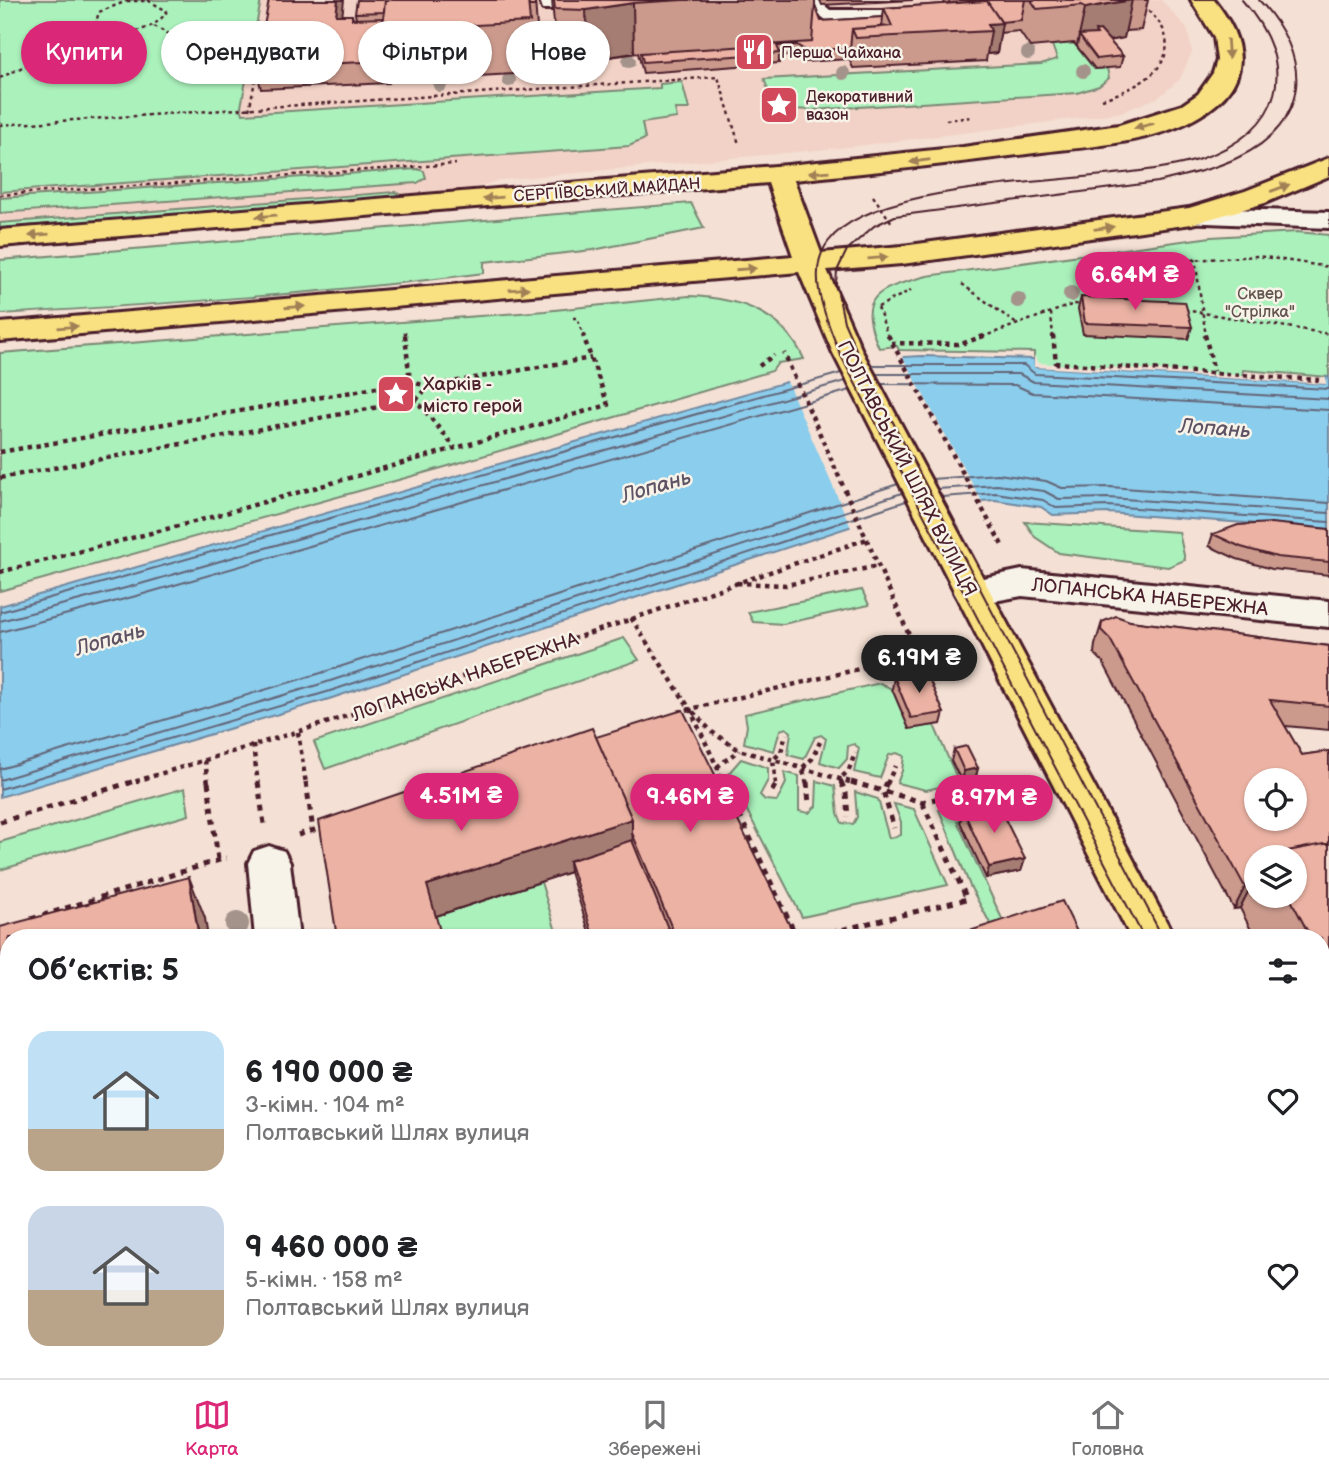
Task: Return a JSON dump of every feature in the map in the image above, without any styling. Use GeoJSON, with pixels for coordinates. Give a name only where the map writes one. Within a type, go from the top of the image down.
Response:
{"type":"FeatureCollection","features":[{"type":"Feature","properties":{"kind":"main road","name":"СЕРГІЇВСЬКИЙ МАЙДАН"},"geometry":{"type":"LineString","coordinates":[[0,238],[779,176],[892,165],[1109,134],[1164,121],[1207,99],[1223,77],[1231,50],[1227,33],[1202,0]]}},
{"type":"Feature","properties":{"kind":"main road"},"geometry":{"type":"LineString","coordinates":[[0,332],[902,255],[1192,216],[1255,197],[1329,166]]}},
{"type":"Feature","properties":{"kind":"main road","name":"ПОЛТАВСЬКИЙ ШЛЯХ ВУЛИЦЯ"},"geometry":{"type":"LineString","coordinates":[[779,176],[810,264],[848,353],[1148,929]]}},
{"type":"Feature","properties":{"kind":"street"},"geometry":{"type":"LineString","coordinates":[[1192,216],[1329,219]]}},
{"type":"Feature","properties":{"kind":"street","name":"ЛОПАНСЬКА НАБЕРЕЖНА"},"geometry":{"type":"LineString","coordinates":[[972,592],[1022,583],[1329,614]]}},
{"type":"Feature","properties":{"kind":"street"},"geometry":{"type":"LineString","coordinates":[[263,852],[276,929]]}},
{"type":"Feature","properties":{"kind":"lane"},"geometry":{"type":"LineString","coordinates":[[808,0],[826,15],[938,14]]}},
{"type":"Feature","properties":{"kind":"path"},"geometry":{"type":"LineString","coordinates":[[96,21],[99,12],[116,4],[135,0],[158,3],[165,0]]}},
{"type":"Feature","properties":{"kind":"path"},"geometry":{"type":"LineString","coordinates":[[1093,101],[1125,93],[1157,71],[1165,58],[1163,29],[1137,0]]}},
{"type":"Feature","properties":{"kind":"path"},"geometry":{"type":"LineString","coordinates":[[147,27],[161,21],[167,11],[158,3]]}},
{"type":"Feature","properties":{"kind":"path"},"geometry":{"type":"LineString","coordinates":[[153,26],[161,30]]}},
{"type":"Feature","properties":{"kind":"path"},"geometry":{"type":"LineString","coordinates":[[0,78],[21,68]]}},
{"type":"Feature","properties":{"kind":"path"},"geometry":{"type":"LineString","coordinates":[[0,125],[718,77],[739,145],[728,146]]}},
{"type":"Feature","properties":{"kind":"path"},"geometry":{"type":"LineString","coordinates":[[249,110],[254,84]]}},
{"type":"Feature","properties":{"kind":"path"},"geometry":{"type":"LineString","coordinates":[[934,122],[974,117]]}},
{"type":"Feature","properties":{"kind":"path"},"geometry":{"type":"LineString","coordinates":[[0,195],[439,164]]}},
{"type":"Feature","properties":{"kind":"path"},"geometry":{"type":"LineString","coordinates":[[870,192],[897,229]]}},
{"type":"Feature","properties":{"kind":"path"},"geometry":{"type":"LineString","coordinates":[[1091,267],[1195,258],[1258,256],[1329,267]]}},
{"type":"Feature","properties":{"kind":"path"},"geometry":{"type":"LineString","coordinates":[[1195,258],[1200,312],[1214,372]]}},
{"type":"Feature","properties":{"kind":"path"},"geometry":{"type":"LineString","coordinates":[[1103,265],[1131,306],[1120,306]]}},
{"type":"Feature","properties":{"kind":"path"},"geometry":{"type":"LineString","coordinates":[[950,285],[975,282]]}},
{"type":"Feature","properties":{"kind":"path"},"geometry":{"type":"LineString","coordinates":[[962,284],[1019,325]]}},
{"type":"Feature","properties":{"kind":"path"},"geometry":{"type":"LineString","coordinates":[[913,289],[878,307],[892,345],[1000,546]]}},
{"type":"Feature","properties":{"kind":"path"},"geometry":{"type":"LineString","coordinates":[[892,345],[961,344],[1074,304],[1097,305]]}},
{"type":"Feature","properties":{"kind":"path"},"geometry":{"type":"LineString","coordinates":[[1180,309],[1329,334]]}},
{"type":"Feature","properties":{"kind":"path"},"geometry":{"type":"LineString","coordinates":[[1051,313],[1056,363],[1319,380]]}},
{"type":"Feature","properties":{"kind":"path"},"geometry":{"type":"LineString","coordinates":[[0,572],[190,523],[608,405],[577,318]]}},
{"type":"Feature","properties":{"kind":"path"},"geometry":{"type":"LineString","coordinates":[[405,332],[410,382],[416,400],[455,448]]}},
{"type":"Feature","properties":{"kind":"path"},"geometry":{"type":"LineString","coordinates":[[677,713],[918,655],[784,354]]}},
{"type":"Feature","properties":{"kind":"path"},"geometry":{"type":"LineString","coordinates":[[759,366],[774,355]]}},
{"type":"Feature","properties":{"kind":"path"},"geometry":{"type":"LineString","coordinates":[[0,452],[410,382],[429,387],[590,358]]}},
{"type":"Feature","properties":{"kind":"path"},"geometry":{"type":"LineString","coordinates":[[0,478],[416,400],[429,387]]}},
{"type":"Feature","properties":{"kind":"path","name":"ЛОПАНСЬКА НАБЕРЕЖНА"},"geometry":{"type":"LineString","coordinates":[[0,822],[298,732],[867,539]]}},
{"type":"Feature","properties":{"kind":"path","name":"ЛОПАНСЬКА НАБЕРЕЖНА"},"geometry":{"type":"LineString","coordinates":[[734,583],[786,585],[878,566]]}},
{"type":"Feature","properties":{"kind":"path"},"geometry":{"type":"LineString","coordinates":[[631,618],[690,709],[793,929]]}},
{"type":"Feature","properties":{"kind":"path"},"geometry":{"type":"LineString","coordinates":[[690,709],[712,732],[739,750],[922,802],[988,787]]}},
{"type":"Feature","properties":{"kind":"path"},"geometry":{"type":"LineString","coordinates":[[298,732],[313,830]]}},
{"type":"Feature","properties":{"kind":"path"},"geometry":{"type":"LineString","coordinates":[[773,760],[781,752],[786,734]]}},
{"type":"Feature","properties":{"kind":"path"},"geometry":{"type":"LineString","coordinates":[[802,768],[813,759],[820,742]]}},
{"type":"Feature","properties":{"kind":"path"},"geometry":{"type":"LineString","coordinates":[[254,745],[263,816]]}},
{"type":"Feature","properties":{"kind":"path"},"geometry":{"type":"LineString","coordinates":[[716,767],[739,750]]}},
{"type":"Feature","properties":{"kind":"path"},"geometry":{"type":"LineString","coordinates":[[840,779],[849,770],[855,752]]}},
{"type":"Feature","properties":{"kind":"path"},"geometry":{"type":"LineString","coordinates":[[205,760],[218,860]]}},
{"type":"Feature","properties":{"kind":"path"},"geometry":{"type":"LineString","coordinates":[[772,791],[777,780],[773,760]]}},
{"type":"Feature","properties":{"kind":"path"},"geometry":{"type":"LineString","coordinates":[[894,828],[883,791],[895,766]]}},
{"type":"Feature","properties":{"kind":"path"},"geometry":{"type":"LineString","coordinates":[[802,768],[810,792],[808,804]]}},
{"type":"Feature","properties":{"kind":"path"},"geometry":{"type":"LineString","coordinates":[[840,779],[846,793],[848,817]]}},
{"type":"Feature","properties":{"kind":"path"},"geometry":{"type":"LineString","coordinates":[[845,929],[967,899],[922,802]]}},
{"type":"Feature","properties":{"kind":"path"},"geometry":{"type":"LineString","coordinates":[[26,921],[218,860],[263,852],[326,826]]}},
{"type":"Feature","properties":{"kind":"shaded area"},"geometry":{"type":"Polygon","coordinates":[[[0,0],[1161,0],[1187,28],[1192,52],[1180,79],[1159,97],[1122,112],[1090,117],[849,147],[499,180],[450,196],[0,230],[0,0]]]}},
{"type":"Feature","properties":{"kind":"green space"},"geometry":{"type":"Polygon","coordinates":[[[0,0],[261,0],[257,21],[161,21],[161,84],[245,84],[241,107],[243,114],[660,88],[660,84],[682,82],[689,109],[675,109],[677,118],[642,123],[645,139],[629,146],[0,192],[0,0]]]}},
{"type":"Feature","properties":{"kind":"green space"},"geometry":{"type":"Polygon","coordinates":[[[1074,43],[1094,69],[1107,68],[1109,78],[1099,86],[1077,93],[812,110],[791,109],[787,100],[773,102],[764,79],[1041,64],[1057,59],[1052,45],[1074,43]]]}},
{"type":"Feature","properties":{"kind":"green space"},"geometry":{"type":"Polygon","coordinates":[[[417,169],[424,171],[426,178],[417,183],[0,213],[0,198],[417,169]]]}},
{"type":"Feature","properties":{"kind":"green space"},"geometry":{"type":"Polygon","coordinates":[[[395,192],[406,198],[0,228],[0,223],[395,192]]]}},
{"type":"Feature","properties":{"kind":"green space"},"geometry":{"type":"Polygon","coordinates":[[[691,203],[704,228],[593,250],[484,262],[484,273],[303,293],[0,314],[0,260],[691,203]]]}},
{"type":"Feature","properties":{"kind":"green space","name":"Сквер \"Стрілка\""},"geometry":{"type":"Polygon","coordinates":[[[1297,232],[1329,235],[1329,377],[1243,370],[1242,378],[1034,367],[1034,352],[899,350],[897,346],[879,348],[872,330],[871,305],[876,297],[896,285],[927,276],[1211,237],[1297,232]]]}},
{"type":"Feature","properties":{"kind":"green space"},"geometry":{"type":"Polygon","coordinates":[[[689,296],[725,300],[757,310],[784,329],[804,359],[778,363],[772,371],[445,467],[0,591],[0,353],[545,311],[689,296]]]}},
{"type":"Feature","properties":{"kind":"green space"},"geometry":{"type":"Polygon","coordinates":[[[1025,522],[1179,532],[1185,560],[1168,567],[1059,553],[1035,537],[1025,522]]]}},
{"type":"Feature","properties":{"kind":"green space"},"geometry":{"type":"Polygon","coordinates":[[[862,590],[869,605],[783,624],[753,622],[748,612],[862,590]]]}},
{"type":"Feature","properties":{"kind":"green space"},"geometry":{"type":"Polygon","coordinates":[[[624,638],[639,660],[325,769],[314,742],[624,638]]]}},
{"type":"Feature","properties":{"kind":"green space"},"geometry":{"type":"Polygon","coordinates":[[[880,683],[892,689],[909,729],[934,725],[959,783],[926,790],[897,783],[904,756],[897,753],[889,755],[880,778],[854,772],[859,748],[854,744],[848,746],[847,759],[839,768],[820,762],[826,739],[821,735],[815,737],[804,759],[788,755],[791,732],[786,728],[780,730],[774,751],[744,743],[747,726],[745,714],[880,683]]]}},
{"type":"Feature","properties":{"kind":"green space"},"geometry":{"type":"Polygon","coordinates":[[[741,759],[768,768],[768,780],[760,795],[765,800],[777,801],[786,783],[784,772],[799,776],[799,811],[809,813],[816,806],[817,781],[835,786],[842,823],[853,824],[857,817],[855,792],[878,799],[889,838],[901,835],[901,822],[894,804],[914,809],[948,885],[802,917],[728,774],[741,759]]]}},
{"type":"Feature","properties":{"kind":"green space"},"geometry":{"type":"Polygon","coordinates":[[[185,788],[189,815],[0,870],[0,842],[185,788]]]}},
{"type":"Feature","properties":{"kind":"green space"},"geometry":{"type":"Polygon","coordinates":[[[969,804],[973,816],[957,821],[1007,929],[993,929],[970,886],[939,810],[969,804]]]}},
{"type":"Feature","properties":{"kind":"green space"},"geometry":{"type":"Polygon","coordinates":[[[541,882],[555,929],[436,929],[433,917],[541,882]]]}},
{"type":"Feature","properties":{"kind":"water","name":"Лопань"},"geometry":{"type":"Polygon","coordinates":[[[922,356],[1034,359],[1035,367],[1325,384],[1326,377],[1329,377],[1329,529],[1108,513],[1053,515],[1041,507],[995,500],[913,506],[329,699],[0,797],[0,606],[867,359],[922,356]]]}},
{"type":"Feature","properties":{"kind":"pier"},"geometry":{"type":"Polygon","coordinates":[[[901,354],[984,505],[914,510],[852,530],[785,377],[867,355],[901,354]]]}},
{"type":"Feature","properties":{"kind":"pier"},"geometry":{"type":"Polygon","coordinates":[[[1034,355],[1038,363],[1322,380],[1322,377],[1326,377],[1326,384],[1034,367],[1034,355]]]}},
{"type":"Feature","properties":{"kind":"building"},"geometry":{"type":"Polygon","coordinates":[[[269,0],[338,0],[336,15],[352,15],[352,19],[384,18],[384,21],[358,21],[358,62],[344,63],[344,21],[265,21],[269,0]]]}},
{"type":"Feature","properties":{"kind":"building"},"geometry":{"type":"Polygon","coordinates":[[[357,0],[385,0],[384,12],[355,13],[357,0]]]}},
{"type":"Feature","properties":{"kind":"building"},"geometry":{"type":"Polygon","coordinates":[[[385,0],[528,0],[530,21],[492,24],[492,21],[383,21],[385,0]]]}},
{"type":"Feature","properties":{"kind":"building"},"geometry":{"type":"Polygon","coordinates":[[[528,0],[535,0],[535,6],[529,6],[528,0]]]}},
{"type":"Feature","properties":{"kind":"building"},"geometry":{"type":"Polygon","coordinates":[[[554,0],[683,0],[633,3],[586,10],[555,9],[554,0]]]}},
{"type":"Feature","properties":{"kind":"building"},"geometry":{"type":"Polygon","coordinates":[[[948,0],[1025,0],[1021,20],[1001,22],[987,1],[950,3],[948,0]]]}},
{"type":"Feature","properties":{"kind":"building"},"geometry":{"type":"Polygon","coordinates":[[[1031,0],[1131,0],[1085,8],[1082,5],[1037,9],[1031,0]]]}},
{"type":"Feature","properties":{"kind":"building"},"geometry":{"type":"Polygon","coordinates":[[[987,1],[1002,23],[988,24],[991,31],[856,38],[852,29],[892,26],[884,8],[987,1]]]}},
{"type":"Feature","properties":{"kind":"building"},"geometry":{"type":"Polygon","coordinates":[[[815,5],[821,21],[883,17],[882,27],[852,29],[850,48],[806,51],[797,45],[777,46],[780,53],[643,62],[641,53],[812,42],[815,5]]]}},
{"type":"Feature","properties":{"kind":"building"},"geometry":{"type":"Polygon","coordinates":[[[1100,30],[1123,56],[1097,59],[1079,35],[1097,34],[1095,31],[1100,30]]]}},
{"type":"Feature","properties":{"kind":"building"},"geometry":{"type":"Polygon","coordinates":[[[1081,297],[1185,302],[1192,327],[1085,323],[1081,297]]]}},
{"type":"Feature","properties":{"kind":"building"},"geometry":{"type":"Polygon","coordinates":[[[1271,523],[1329,529],[1329,562],[1277,557],[1241,547],[1213,534],[1238,525],[1271,523]]]}},
{"type":"Feature","properties":{"kind":"building"},"geometry":{"type":"Polygon","coordinates":[[[1116,616],[1130,621],[1329,646],[1329,706],[1270,700],[1302,755],[1329,751],[1329,843],[1307,847],[1307,845],[1244,845],[1244,885],[1110,639],[1101,630],[1102,622],[1116,616]]]}},
{"type":"Feature","properties":{"kind":"building"},"geometry":{"type":"Polygon","coordinates":[[[926,672],[944,713],[911,718],[894,677],[926,672]]]}},
{"type":"Feature","properties":{"kind":"building"},"geometry":{"type":"Polygon","coordinates":[[[683,710],[792,929],[672,929],[632,833],[632,819],[596,737],[683,710]]]}},
{"type":"Feature","properties":{"kind":"building"},"geometry":{"type":"Polygon","coordinates":[[[592,728],[632,819],[427,885],[439,929],[336,929],[319,821],[592,728]]]}},
{"type":"Feature","properties":{"kind":"building"},"geometry":{"type":"Polygon","coordinates":[[[967,746],[978,768],[964,771],[954,749],[967,746]]]}},
{"type":"Feature","properties":{"kind":"building"},"geometry":{"type":"Polygon","coordinates":[[[997,803],[1025,859],[989,867],[963,810],[997,803]]]}},
{"type":"Feature","properties":{"kind":"building"},"geometry":{"type":"Polygon","coordinates":[[[632,840],[668,929],[591,929],[569,861],[632,840]]]}},
{"type":"Feature","properties":{"kind":"building"},"geometry":{"type":"Polygon","coordinates":[[[1329,843],[1329,929],[1306,929],[1295,908],[1307,908],[1307,847],[1329,843]]]}},
{"type":"Feature","properties":{"kind":"building"},"geometry":{"type":"Polygon","coordinates":[[[189,877],[198,929],[0,929],[189,877]]]}},
{"type":"Feature","properties":{"kind":"building"},"geometry":{"type":"Polygon","coordinates":[[[1062,901],[1076,929],[976,929],[1062,901]]]}},
{"type":"Feature","properties":{"kind":"tram line"},"geometry":{"type":"LineString","coordinates":[[1139,929],[840,354],[820,298],[818,268],[828,242],[855,220],[896,204],[1001,185],[1161,168],[1200,159],[1228,147],[1250,131],[1265,114],[1274,93],[1276,71],[1272,48],[1260,24],[1242,0]]}},
{"type":"Feature","properties":{"kind":"tram line"},"geometry":{"type":"LineString","coordinates":[[1158,929],[862,363],[844,322],[836,283],[837,271],[847,250],[874,226],[895,216],[1158,182],[1218,166],[1262,143],[1280,126],[1291,107],[1296,87],[1295,65],[1288,43],[1276,21],[1259,0]]}},
{"type":"Feature","properties":{"kind":"place","name":"Перша Чайхана"},"geometry":{"type":"Point","coordinates":[754,52]}},
{"type":"Feature","properties":{"kind":"place","name":"Декоративний вазон"},"geometry":{"type":"Point","coordinates":[779,105]}},
{"type":"Feature","properties":{"kind":"place","name":"Харків - місто герой"},"geometry":{"type":"Point","coordinates":[396,394]}}]}
